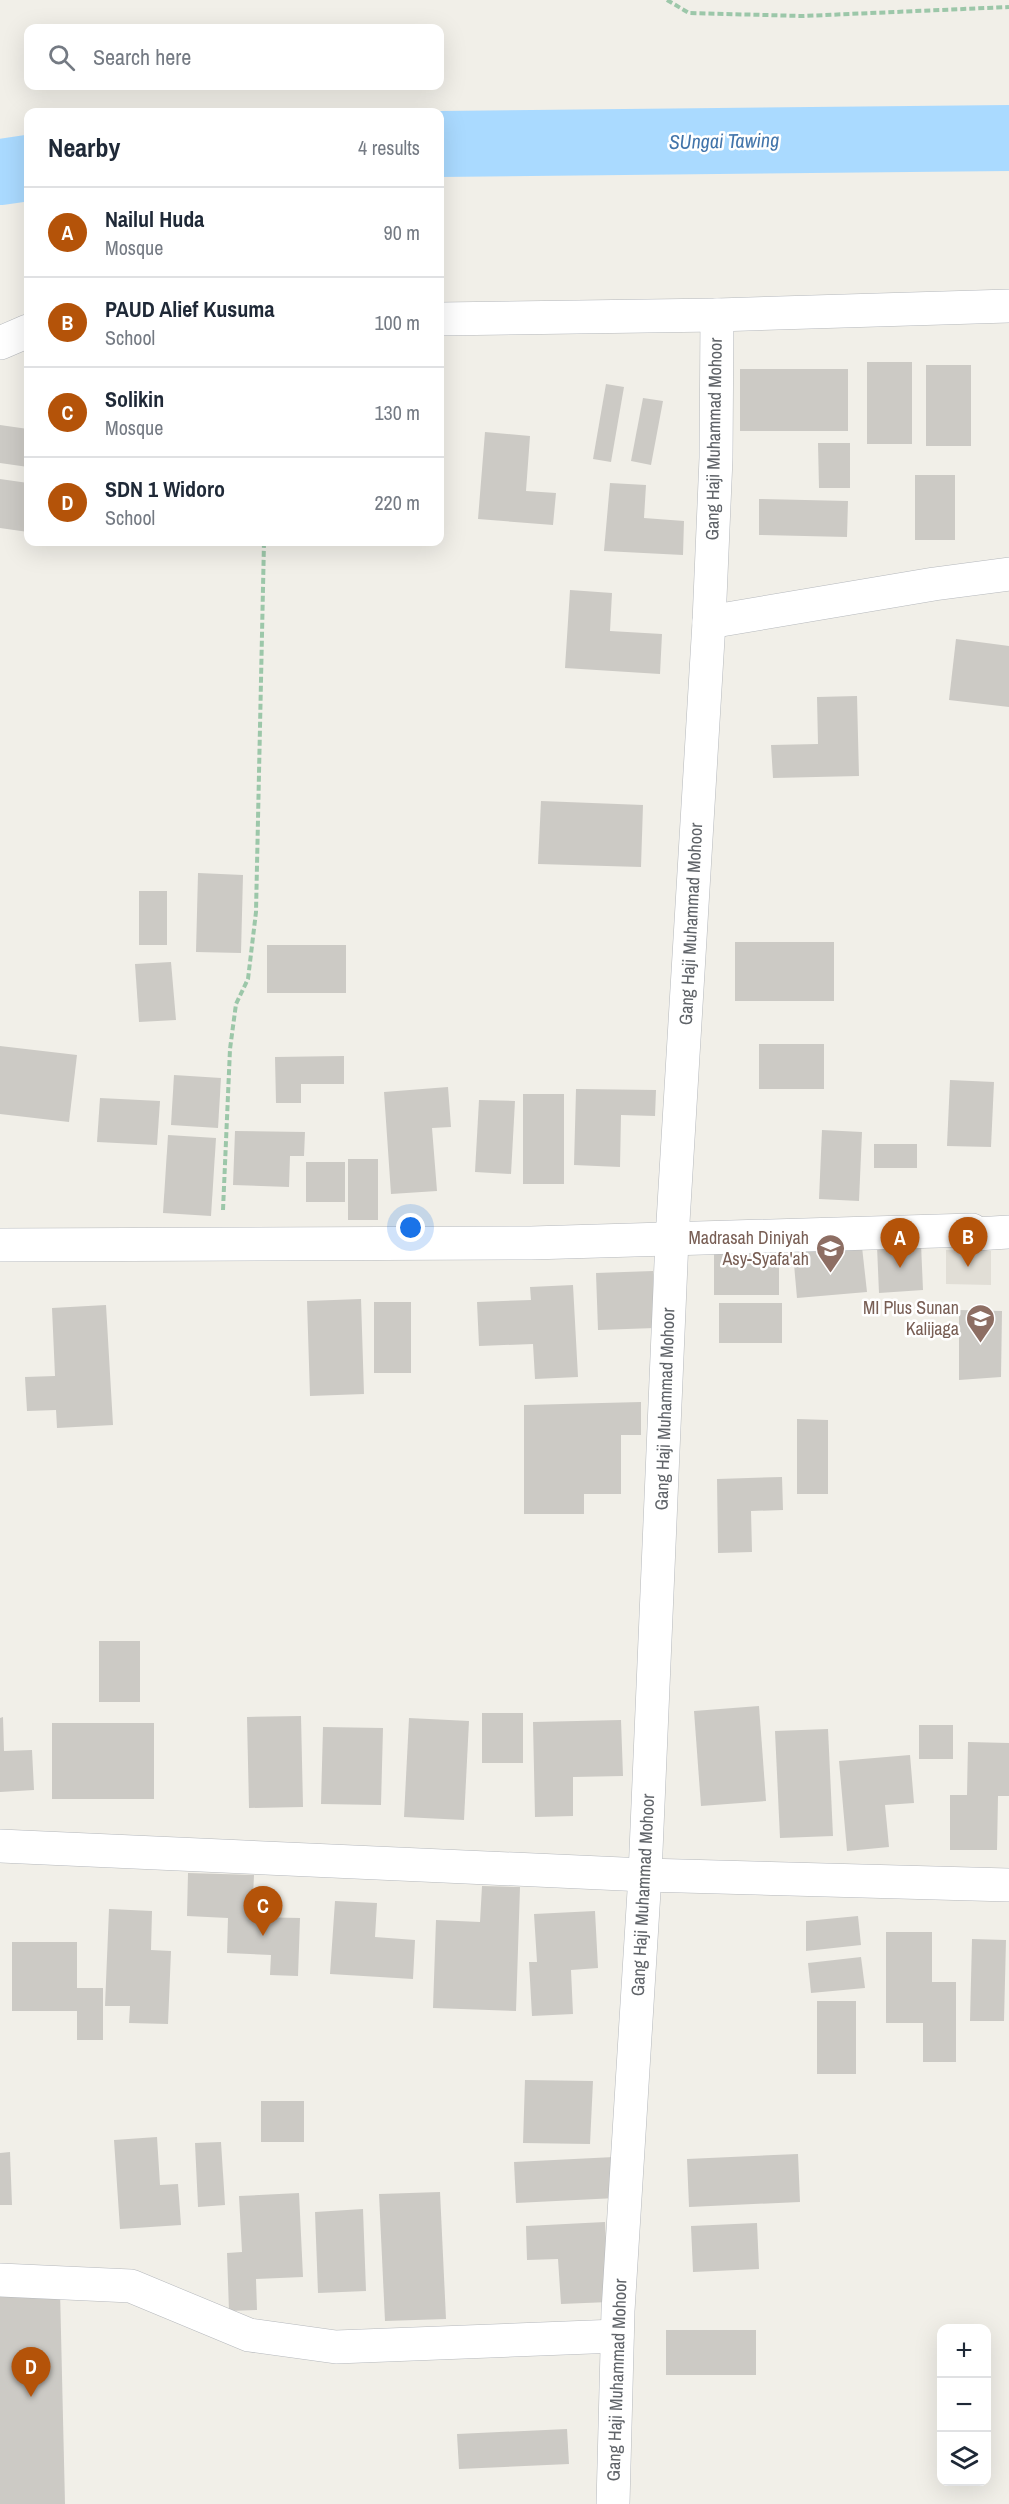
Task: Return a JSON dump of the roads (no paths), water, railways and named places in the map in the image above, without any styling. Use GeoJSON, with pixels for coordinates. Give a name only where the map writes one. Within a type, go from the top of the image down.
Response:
{"type":"FeatureCollection","features":[{"type":"Feature","properties":{"kind":"street"},"geometry":{"type":"LineString","coordinates":[[444,319],[717,315],[1009,306]]}},
{"type":"Feature","properties":{"kind":"street","name":"Gang Haji Muhammad Mohoor"},"geometry":{"type":"LineString","coordinates":[[613,2504],[617,2336],[645,1875],[672,1239],[709,622],[716,458],[717,315]]}},
{"type":"Feature","properties":{"kind":"street"},"geometry":{"type":"LineString","coordinates":[[0,343],[24,333]]}},
{"type":"Feature","properties":{"kind":"street"},"geometry":{"type":"LineString","coordinates":[[709,622],[1009,574]]}},
{"type":"Feature","properties":{"kind":"street"},"geometry":{"type":"LineString","coordinates":[[0,1245],[531,1243],[972,1230],[976,1234],[1009,1232]]}},
{"type":"Feature","properties":{"kind":"street"},"geometry":{"type":"LineString","coordinates":[[0,1846],[645,1875],[1009,1885]]}},
{"type":"Feature","properties":{"kind":"street"},"geometry":{"type":"LineString","coordinates":[[0,2280],[131,2286],[249,2335],[336,2348],[617,2336]]}},
{"type":"Feature","properties":{"kind":"waterway","name":"SUngai Tawing"},"geometry":{"type":"LineString","coordinates":[[444,144],[1009,138]]}},
{"type":"Feature","properties":{"kind":"waterway","name":"SUngai Tawing"},"geometry":{"type":"LineString","coordinates":[[0,172],[24,169]]}},
{"type":"Feature","properties":{"kind":"place","name":"PAUD Alief Kusuma"},"geometry":{"type":"Point","coordinates":[968,1267]}},
{"type":"Feature","properties":{"kind":"place","name":"Nailul Huda"},"geometry":{"type":"Point","coordinates":[900,1268]}},
{"type":"Feature","properties":{"kind":"place","name":"Madrasah Diniyah Asy-Syafa'ah"},"geometry":{"type":"Point","coordinates":[830,1274]}},
{"type":"Feature","properties":{"kind":"place","name":"MI Plus Sunan Kalijaga"},"geometry":{"type":"Point","coordinates":[980,1344]}},
{"type":"Feature","properties":{"kind":"place","name":"Solikin"},"geometry":{"type":"Point","coordinates":[263,1936]}},
{"type":"Feature","properties":{"kind":"place","name":"SDN 1 Widoro"},"geometry":{"type":"Point","coordinates":[31,2397]}}]}
